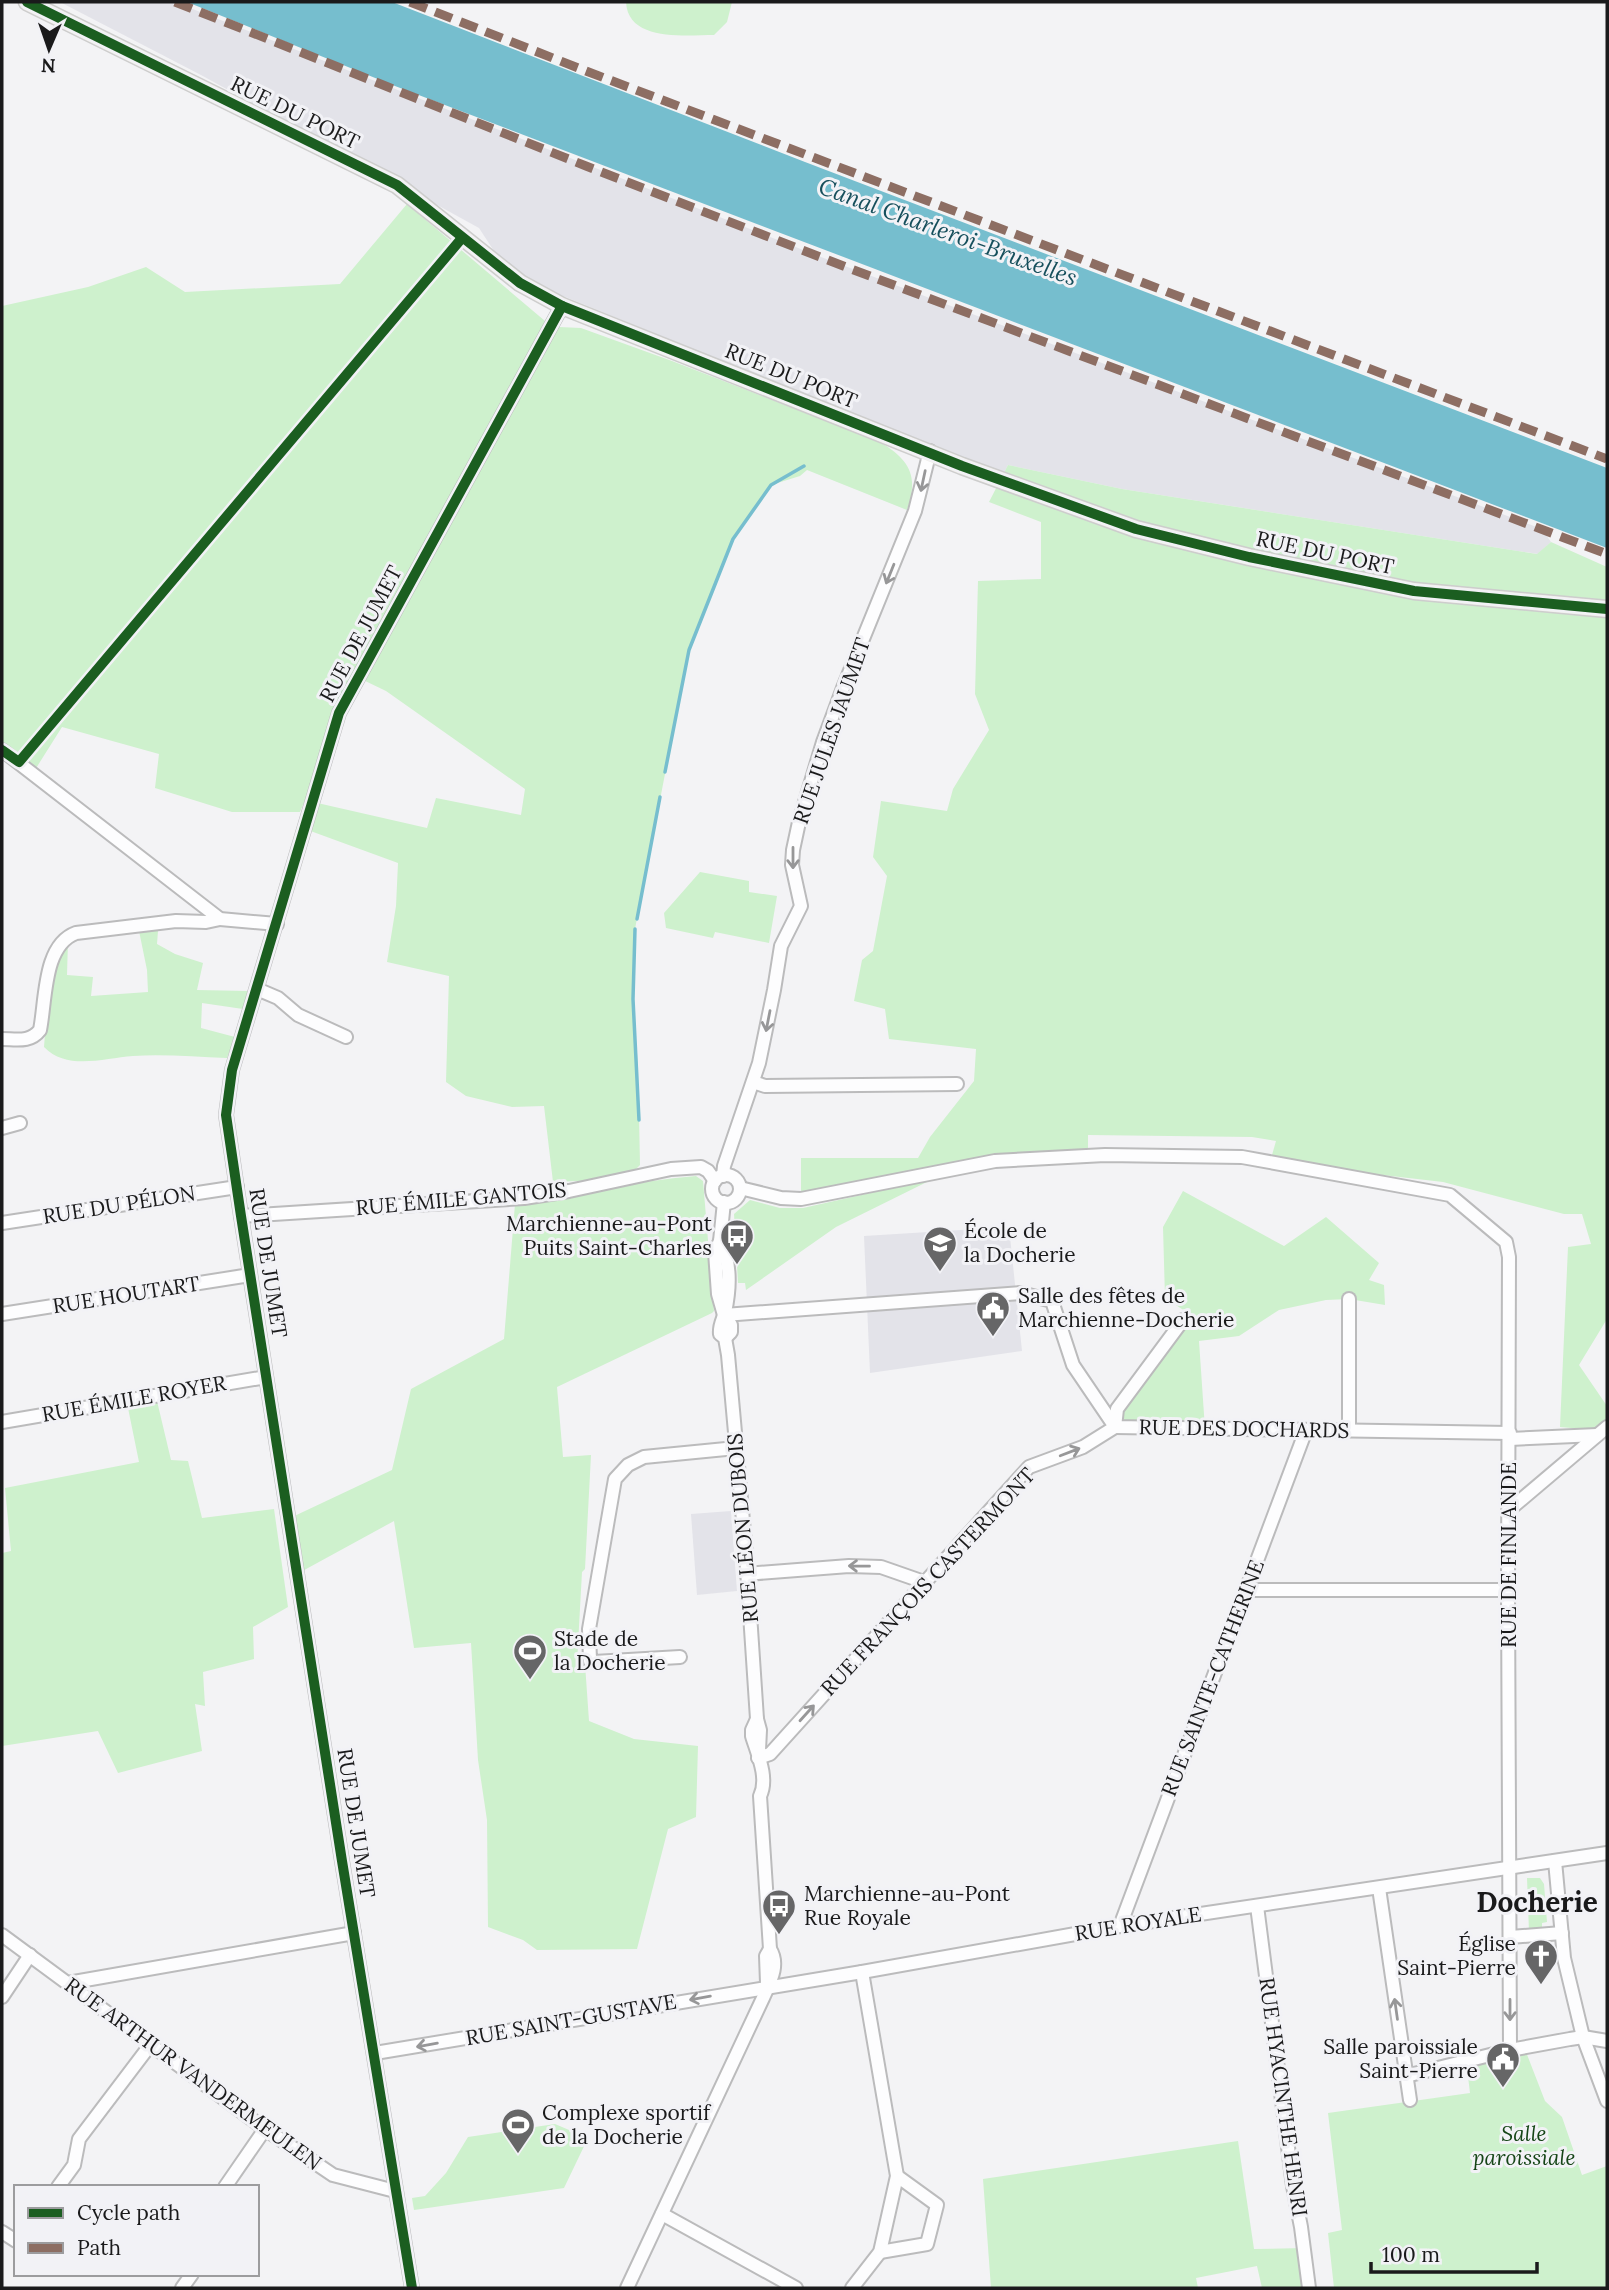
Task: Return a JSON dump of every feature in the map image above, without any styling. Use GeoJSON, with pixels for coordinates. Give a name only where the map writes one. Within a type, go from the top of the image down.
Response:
{"type":"FeatureCollection","features":[{"type":"Feature","properties":{"kind":"main road","name":"RUE DU PORT"},"geometry":{"type":"LineString","coordinates":[[27,2],[397,185],[520,282],[562,306],[962,466],[1136,529],[1249,557],[1414,591],[1607,609]]}},
{"type":"Feature","properties":{"kind":"street","name":"RUE DE JUMET"},"geometry":{"type":"LineString","coordinates":[[412,2288],[250,1275],[226,1115],[227,1096],[232,1070],[339,713],[562,306]]}},
{"type":"Feature","properties":{"kind":"street","name":"RUE JULES JAUMET"},"geometry":{"type":"LineString","coordinates":[[719,1178],[753,1082],[767,1028],[781,946],[801,906],[792,865],[799,822],[823,742],[843,688],[915,511],[930,451]]}},
{"type":"Feature","properties":{"kind":"street"},"geometry":{"type":"LineString","coordinates":[[2,750],[219,919]]}},
{"type":"Feature","properties":{"kind":"street"},"geometry":{"type":"LineString","coordinates":[[2,1039],[28,1040],[40,1030],[52,956],[68,936],[163,923],[219,919],[277,924]]}},
{"type":"Feature","properties":{"kind":"street"},"geometry":{"type":"LineString","coordinates":[[257,989],[278,998],[298,1014],[346,1037]]}},
{"type":"Feature","properties":{"kind":"street"},"geometry":{"type":"LineString","coordinates":[[753,1082],[765,1086],[957,1084]]}},
{"type":"Feature","properties":{"kind":"street"},"geometry":{"type":"LineString","coordinates":[[2,1128],[20,1123]]}},
{"type":"Feature","properties":{"kind":"street","name":"RUE DE FINLANDE"},"geometry":{"type":"LineString","coordinates":[[740,1188],[781,1198],[801,1199],[995,1161],[1105,1155],[1242,1157],[1450,1195],[1506,1242],[1509,1257],[1510,1436],[1510,2050]]}},
{"type":"Feature","properties":{"kind":"street","name":"RUE ÉMILE GANTOIS"},"geometry":{"type":"LineString","coordinates":[[241,1216],[524,1198],[671,1169],[701,1167],[719,1178]]}},
{"type":"Feature","properties":{"kind":"street"},"geometry":{"type":"LineString","coordinates":[[719,1178],[735,1178],[740,1188],[736,1199],[724,1202],[714,1194],[719,1178]]}},
{"type":"Feature","properties":{"kind":"street","name":"RUE DU PÉLON"},"geometry":{"type":"LineString","coordinates":[[2,1223],[237,1187]]}},
{"type":"Feature","properties":{"kind":"street","name":"RUE LÉON DUBOIS"},"geometry":{"type":"LineString","coordinates":[[724,1202],[720,1241],[715,1252],[718,1294],[724,1315],[719,1325],[720,1334],[725,1338],[746,1574],[757,1719],[752,1730],[764,1789],[760,1796],[770,1949],[766,1956],[767,1987]]}},
{"type":"Feature","properties":{"kind":"street","name":"RUE HOUTART"},"geometry":{"type":"LineString","coordinates":[[2,1314],[250,1275]]}},
{"type":"Feature","properties":{"kind":"street","name":"RUE DES DOCHARDS"},"geometry":{"type":"LineString","coordinates":[[724,1315],[1021,1293],[1052,1301],[1073,1365],[1115,1427],[1349,1430],[1510,1436],[1602,1431]]}},
{"type":"Feature","properties":{"kind":"street"},"geometry":{"type":"LineString","coordinates":[[1349,1298],[1349,1430]]}},
{"type":"Feature","properties":{"kind":"street"},"geometry":{"type":"LineString","coordinates":[[1115,1427],[1117,1409],[1183,1320]]}},
{"type":"Feature","properties":{"kind":"street","name":"RUE ÉMILE ROYER"},"geometry":{"type":"LineString","coordinates":[[2,1422],[266,1377]]}},
{"type":"Feature","properties":{"kind":"street","name":"RUE FRANÇOIS CASTERMONT"},"geometry":{"type":"LineString","coordinates":[[758,1758],[771,1754],[1030,1467],[1083,1447],[1115,1427]]}},
{"type":"Feature","properties":{"kind":"street","name":"RUE SAINTE-CATHERINE"},"geometry":{"type":"LineString","coordinates":[[1120,1926],[1306,1430]]}},
{"type":"Feature","properties":{"kind":"street"},"geometry":{"type":"LineString","coordinates":[[1509,1510],[1602,1431]]}},
{"type":"Feature","properties":{"kind":"street"},"geometry":{"type":"LineString","coordinates":[[680,1657],[590,1661],[589,1629],[615,1479],[628,1465],[644,1457],[736,1448]]}},
{"type":"Feature","properties":{"kind":"street"},"geometry":{"type":"LineString","coordinates":[[746,1574],[849,1566],[881,1567],[925,1583]]}},
{"type":"Feature","properties":{"kind":"street"},"geometry":{"type":"LineString","coordinates":[[1247,1590],[1508,1590]]}},
{"type":"Feature","properties":{"kind":"street","name":"RUE ROYALE"},"geometry":{"type":"LineString","coordinates":[[767,1987],[1120,1926],[1607,1853]]}},
{"type":"Feature","properties":{"kind":"street"},"geometry":{"type":"LineString","coordinates":[[1555,1861],[1564,1958],[1583,2037],[1607,2101]]}},
{"type":"Feature","properties":{"kind":"street"},"geometry":{"type":"LineString","coordinates":[[1379,1888],[1410,2101]]}},
{"type":"Feature","properties":{"kind":"street","name":"RUE HYACINTHE HENRI"},"geometry":{"type":"LineString","coordinates":[[1257,1906],[1285,2133],[1309,2288]]}},
{"type":"Feature","properties":{"kind":"street"},"geometry":{"type":"LineString","coordinates":[[68,1983],[354,1933]]}},
{"type":"Feature","properties":{"kind":"street"},"geometry":{"type":"LineString","coordinates":[[1510,1937],[1562,1933]]}},
{"type":"Feature","properties":{"kind":"street","name":"RUE ARTHUR VANDERMEULEN"},"geometry":{"type":"LineString","coordinates":[[2,1935],[265,2129],[333,2175],[395,2191]]}},
{"type":"Feature","properties":{"kind":"street"},"geometry":{"type":"LineString","coordinates":[[2,1997],[30,1955]]}},
{"type":"Feature","properties":{"kind":"street"},"geometry":{"type":"LineString","coordinates":[[852,2288],[880,2252],[897,2176],[862,1972]]}},
{"type":"Feature","properties":{"kind":"street"},"geometry":{"type":"LineString","coordinates":[[626,2288],[767,1987]]}},
{"type":"Feature","properties":{"kind":"street","name":"RUE SAINT-GUSTAVE"},"geometry":{"type":"LineString","coordinates":[[375,2053],[767,1987]]}},
{"type":"Feature","properties":{"kind":"street"},"geometry":{"type":"LineString","coordinates":[[1406,2076],[1510,2050],[1583,2037],[1607,2041]]}},
{"type":"Feature","properties":{"kind":"street"},"geometry":{"type":"LineString","coordinates":[[59,2185],[74,2165],[79,2139],[151,2044]]}},
{"type":"Feature","properties":{"kind":"street"},"geometry":{"type":"LineString","coordinates":[[226,2185],[265,2129]]}},
{"type":"Feature","properties":{"kind":"street"},"geometry":{"type":"LineString","coordinates":[[880,2252],[927,2244],[937,2206],[897,2176]]}},
{"type":"Feature","properties":{"kind":"street"},"geometry":{"type":"LineString","coordinates":[[662,2214],[796,2288]]}},
{"type":"Feature","properties":{"kind":"shaded area"},"geometry":{"type":"Polygon","coordinates":[[[60,2],[175,2],[821,257],[1542,529],[1551,542],[1538,554],[1122,489],[1008,465],[1003,475],[509,274],[479,228],[201,75],[60,2]]]}},
{"type":"Feature","properties":{"kind":"shaded area","name":"École de la Docherie"},"geometry":{"type":"Polygon","coordinates":[[[1009,1227],[1022,1351],[870,1373],[864,1236],[1009,1227]]]}},
{"type":"Feature","properties":{"kind":"shaded area"},"geometry":{"type":"Polygon","coordinates":[[[731,1511],[737,1591],[697,1595],[691,1514],[731,1511]]]}},
{"type":"Feature","properties":{"kind":"green space"},"geometry":{"type":"Polygon","coordinates":[[[626,2],[732,2],[727,22],[714,35],[674,35],[660,34],[637,24],[629,15],[626,2]]]}},
{"type":"Feature","properties":{"kind":"green space"},"geometry":{"type":"Polygon","coordinates":[[[407,204],[545,321],[374,651],[559,327],[581,328],[880,442],[899,455],[912,478],[907,510],[807,470],[800,476],[771,485],[733,539],[689,650],[635,929],[633,999],[638,1067],[640,1165],[626,1179],[553,1182],[544,1106],[512,1107],[466,1096],[446,1082],[449,976],[387,962],[396,906],[398,863],[305,829],[313,802],[427,828],[436,798],[521,815],[525,789],[386,691],[359,678],[300,812],[232,812],[155,788],[159,754],[62,727],[33,773],[2,759],[2,306],[88,287],[146,267],[185,292],[340,284],[407,204]]]}},
{"type":"Feature","properties":{"kind":"green space"},"geometry":{"type":"Polygon","coordinates":[[[1008,465],[1122,489],[1537,554],[1551,542],[1607,567],[1607,1319],[1579,1365],[1607,1406],[1607,1420],[1593,1430],[1560,1427],[1568,1247],[1591,1244],[1582,1214],[1564,1214],[1443,1182],[1270,1162],[1276,1141],[1252,1137],[1088,1135],[1088,1156],[1030,1156],[801,1199],[801,1158],[918,1158],[930,1137],[974,1081],[976,1049],[889,1039],[885,1009],[854,1001],[862,960],[873,951],[887,876],[873,857],[881,801],[947,811],[953,789],[989,730],[975,694],[978,581],[1041,579],[1041,522],[989,502],[1008,465]]]}},
{"type":"Feature","properties":{"kind":"green space"},"geometry":{"type":"Polygon","coordinates":[[[700,872],[749,881],[749,892],[777,896],[769,943],[715,932],[713,938],[666,928],[664,913],[700,872]]]}},
{"type":"Feature","properties":{"kind":"green space"},"geometry":{"type":"Polygon","coordinates":[[[138,926],[158,931],[157,944],[175,954],[203,963],[197,990],[248,991],[243,1009],[202,1003],[201,1028],[235,1037],[227,1058],[145,1055],[75,1061],[64,1059],[44,1047],[50,969],[68,941],[67,975],[93,977],[91,996],[148,992],[147,970],[138,926]]]}},
{"type":"Feature","properties":{"kind":"green space","name":"Stade de la Docherie"},"geometry":{"type":"Polygon","coordinates":[[[696,1176],[703,1181],[714,1311],[557,1387],[563,1457],[591,1455],[577,1663],[585,1664],[589,1721],[634,1739],[698,1746],[696,1817],[668,1829],[637,1949],[537,1950],[523,1940],[488,1927],[487,1820],[478,1760],[471,1643],[414,1648],[394,1521],[297,1574],[288,1519],[392,1470],[411,1389],[504,1339],[515,1204],[696,1176]]]}},
{"type":"Feature","properties":{"kind":"green space"},"geometry":{"type":"Polygon","coordinates":[[[933,1179],[836,1227],[746,1290],[745,1283],[738,1283],[734,1214],[750,1200],[780,1208],[803,1208],[933,1179]]]}},
{"type":"Feature","properties":{"kind":"green space"},"geometry":{"type":"Polygon","coordinates":[[[1183,1191],[1284,1246],[1326,1217],[1379,1263],[1369,1280],[1384,1285],[1385,1305],[1349,1299],[1326,1300],[1279,1310],[1239,1336],[1199,1341],[1205,1429],[1115,1427],[1117,1409],[1188,1313],[1165,1298],[1163,1227],[1183,1191]]]}},
{"type":"Feature","properties":{"kind":"green space"},"geometry":{"type":"Polygon","coordinates":[[[157,1401],[171,1460],[188,1461],[202,1518],[274,1509],[288,1607],[253,1627],[254,1659],[203,1672],[205,1706],[195,1704],[202,1751],[118,1773],[98,1731],[2,1746],[2,1553],[11,1551],[5,1488],[139,1462],[128,1408],[157,1401]]]}},
{"type":"Feature","properties":{"kind":"green space"},"geometry":{"type":"Polygon","coordinates":[[[1527,1878],[1540,1878],[1544,1884],[1547,1922],[1542,1923],[1542,1932],[1529,1932],[1527,1878]]]}},
{"type":"Feature","properties":{"kind":"green space","name":"Salle paroissiale"},"geometry":{"type":"Polygon","coordinates":[[[1526,2052],[1545,2101],[1562,2117],[1582,2175],[1607,2166],[1607,2288],[1334,2288],[1328,2233],[1342,2230],[1328,2113],[1470,2093],[1467,2068],[1526,2052]]]}},
{"type":"Feature","properties":{"kind":"green space","name":"Complexe sportif de la Docherie"},"geometry":{"type":"Polygon","coordinates":[[[555,2124],[588,2138],[564,2188],[414,2210],[412,2198],[425,2196],[446,2173],[468,2137],[555,2124]]]}},
{"type":"Feature","properties":{"kind":"green space"},"geometry":{"type":"Polygon","coordinates":[[[1238,2141],[1254,2249],[1304,2248],[1309,2288],[1262,2288],[1257,2266],[1196,2278],[1198,2288],[991,2288],[983,2179],[1238,2141]]]}},
{"type":"Feature","properties":{"kind":"water","name":"Canal Charleroi-Bruxelles"},"geometry":{"type":"Polygon","coordinates":[[[187,2],[392,2],[1607,468],[1607,548],[395,86],[187,2]]]}},
{"type":"Feature","properties":{"kind":"waterway"},"geometry":{"type":"LineString","coordinates":[[665,772],[689,650],[733,539],[771,485],[804,466]]}},
{"type":"Feature","properties":{"kind":"waterway"},"geometry":{"type":"LineString","coordinates":[[637,919],[660,797]]}},
{"type":"Feature","properties":{"kind":"waterway"},"geometry":{"type":"LineString","coordinates":[[635,929],[633,999],[639,1120]]}},
{"type":"Feature","properties":{"kind":"marked path"},"geometry":{"type":"LineString","coordinates":[[175,2],[846,267],[1607,554]]}},
{"type":"Feature","properties":{"kind":"marked path"},"geometry":{"type":"LineString","coordinates":[[410,2],[1607,459]]}},
{"type":"Feature","properties":{"kind":"cycle path"},"geometry":{"type":"LineString","coordinates":[[27,2],[397,185],[520,283],[562,306],[962,466],[1136,529],[1249,557],[1414,591],[1607,609]]}},
{"type":"Feature","properties":{"kind":"cycle path"},"geometry":{"type":"LineString","coordinates":[[2,750],[19,762],[462,238]]}},
{"type":"Feature","properties":{"kind":"cycle path"},"geometry":{"type":"LineString","coordinates":[[412,2288],[342,1861],[226,1115],[232,1070],[339,713],[562,306]]}},
{"type":"Feature","properties":{"kind":"place","name":"Marchienne-au-Pont Puits Saint-Charles"},"geometry":{"type":"Point","coordinates":[737,1266]}},
{"type":"Feature","properties":{"kind":"place","name":"École de la Docherie"},"geometry":{"type":"Point","coordinates":[940,1273]}},
{"type":"Feature","properties":{"kind":"place","name":"Salle des fêtes de Marchienne-Docherie"},"geometry":{"type":"Point","coordinates":[993,1338]}},
{"type":"Feature","properties":{"kind":"place","name":"Stade de la Docherie"},"geometry":{"type":"Point","coordinates":[530,1681]}},
{"type":"Feature","properties":{"kind":"place","name":"Marchienne-au-Pont Rue Royale"},"geometry":{"type":"Point","coordinates":[779,1936]}},
{"type":"Feature","properties":{"kind":"place","name":"Église Saint-Pierre"},"geometry":{"type":"Point","coordinates":[1541,1986]}},
{"type":"Feature","properties":{"kind":"place","name":"Salle paroissiale Saint-Pierre"},"geometry":{"type":"Point","coordinates":[1503,2089]}},
{"type":"Feature","properties":{"kind":"place","name":"Complexe sportif de la Docherie"},"geometry":{"type":"Point","coordinates":[518,2155]}},
{"type":"Feature","properties":{"kind":"district","name":"Docherie"},"geometry":{"type":"Point","coordinates":[1537,1902]}}]}
